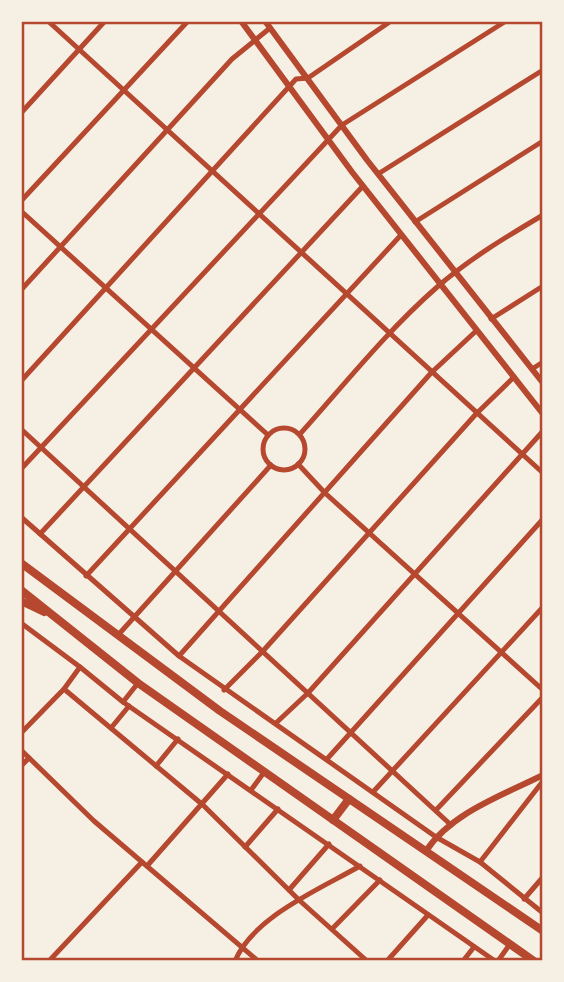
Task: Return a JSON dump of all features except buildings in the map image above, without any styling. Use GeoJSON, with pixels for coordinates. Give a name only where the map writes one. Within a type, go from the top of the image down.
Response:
{"type":"FeatureCollection","features":[{"type":"Feature","properties":{"kind":"highway"},"geometry":{"type":"LineString","coordinates":[[21,563],[220,711],[543,931]]}},
{"type":"Feature","properties":{"kind":"highway"},"geometry":{"type":"LineString","coordinates":[[21,590],[138,682],[534,961]]}},
{"type":"Feature","properties":{"kind":"highway"},"geometry":{"type":"LineString","coordinates":[[21,601],[60,619]]}},
{"type":"Feature","properties":{"kind":"highway"},"geometry":{"type":"LineString","coordinates":[[333,820],[349,799]]}},
{"type":"Feature","properties":{"kind":"street"},"geometry":{"type":"LineString","coordinates":[[48,21],[543,473]]}},
{"type":"Feature","properties":{"kind":"street"},"geometry":{"type":"LineString","coordinates":[[21,113],[105,21]]}},
{"type":"Feature","properties":{"kind":"street"},"geometry":{"type":"LineString","coordinates":[[21,201],[188,21]]}},
{"type":"Feature","properties":{"kind":"street"},"geometry":{"type":"LineString","coordinates":[[241,21],[363,186],[543,414]]}},
{"type":"Feature","properties":{"kind":"street"},"geometry":{"type":"LineString","coordinates":[[265,21],[454,273],[543,383]]}},
{"type":"Feature","properties":{"kind":"street"},"geometry":{"type":"LineString","coordinates":[[21,380],[296,79],[308,78],[391,21]]}},
{"type":"Feature","properties":{"kind":"street"},"geometry":{"type":"LineString","coordinates":[[21,469],[342,125],[506,21]]}},
{"type":"Feature","properties":{"kind":"street"},"geometry":{"type":"LineString","coordinates":[[21,290],[254,38],[270,28]]}},
{"type":"Feature","properties":{"kind":"street"},"geometry":{"type":"LineString","coordinates":[[378,174],[543,70]]}},
{"type":"Feature","properties":{"kind":"street"},"geometry":{"type":"LineString","coordinates":[[415,222],[543,141]]}},
{"type":"Feature","properties":{"kind":"street"},"geometry":{"type":"LineString","coordinates":[[40,534],[363,186]]}},
{"type":"Feature","properties":{"kind":"street"},"geometry":{"type":"LineString","coordinates":[[21,211],[268,435]]}},
{"type":"Feature","properties":{"kind":"street"},"geometry":{"type":"LineString","coordinates":[[300,434],[390,333],[440,285],[543,215]]}},
{"type":"Feature","properties":{"kind":"street"},"geometry":{"type":"LineString","coordinates":[[86,576],[401,235]]}},
{"type":"Feature","properties":{"kind":"street"},"geometry":{"type":"LineString","coordinates":[[491,319],[543,286]]}},
{"type":"Feature","properties":{"kind":"street"},"geometry":{"type":"LineString","coordinates":[[179,656],[431,373],[476,331]]}},
{"type":"Feature","properties":{"kind":"street"},"geometry":{"type":"LineString","coordinates":[[532,369],[543,362]]}},
{"type":"Feature","properties":{"kind":"street"},"geometry":{"type":"LineString","coordinates":[[225,691],[476,414],[514,377]]}},
{"type":"Feature","properties":{"kind":"street"},"geometry":{"type":"LineString","coordinates":[[284,428],[300,434],[305,453],[298,464],[282,470],[271,465],[263,451],[268,435],[284,428]]}},
{"type":"Feature","properties":{"kind":"street"},"geometry":{"type":"LineString","coordinates":[[21,429],[451,825]]}},
{"type":"Feature","properties":{"kind":"street"},"geometry":{"type":"LineString","coordinates":[[276,723],[308,692],[543,431]]}},
{"type":"Feature","properties":{"kind":"street"},"geometry":{"type":"LineString","coordinates":[[298,464],[325,493],[456,614],[543,690]]}},
{"type":"Feature","properties":{"kind":"street"},"geometry":{"type":"LineString","coordinates":[[119,634],[271,465]]}},
{"type":"Feature","properties":{"kind":"street"},"geometry":{"type":"LineString","coordinates":[[21,517],[133,619],[225,691],[269,722],[276,723],[436,837],[480,862],[543,913]]}},
{"type":"Feature","properties":{"kind":"street"},"geometry":{"type":"LineString","coordinates":[[327,759],[543,519]]}},
{"type":"Feature","properties":{"kind":"street"},"geometry":{"type":"LineString","coordinates":[[373,792],[543,607]]}},
{"type":"Feature","properties":{"kind":"street"},"geometry":{"type":"LineString","coordinates":[[21,623],[123,702],[474,947],[496,961],[510,944]]}},
{"type":"Feature","properties":{"kind":"street"},"geometry":{"type":"LineString","coordinates":[[21,733],[80,667]]}},
{"type":"Feature","properties":{"kind":"street"},"geometry":{"type":"LineString","coordinates":[[123,702],[138,682]]}},
{"type":"Feature","properties":{"kind":"street"},"geometry":{"type":"LineString","coordinates":[[64,688],[203,804],[299,900],[367,961]]}},
{"type":"Feature","properties":{"kind":"street"},"geometry":{"type":"LineString","coordinates":[[436,810],[543,697]]}},
{"type":"Feature","properties":{"kind":"street"},"geometry":{"type":"LineString","coordinates":[[111,728],[129,706]]}},
{"type":"Feature","properties":{"kind":"street"},"geometry":{"type":"LineString","coordinates":[[156,766],[178,739]]}},
{"type":"Feature","properties":{"kind":"street"},"geometry":{"type":"LineString","coordinates":[[21,750],[58,789],[258,961]]}},
{"type":"Feature","properties":{"kind":"street"},"geometry":{"type":"LineString","coordinates":[[21,766],[29,758]]}},
{"type":"Feature","properties":{"kind":"street"},"geometry":{"type":"LineString","coordinates":[[251,790],[265,771]]}},
{"type":"Feature","properties":{"kind":"street"},"geometry":{"type":"LineString","coordinates":[[49,961],[203,804],[228,774]]}},
{"type":"Feature","properties":{"kind":"street"},"geometry":{"type":"LineString","coordinates":[[426,852],[436,837],[451,825],[543,775]]}},
{"type":"Feature","properties":{"kind":"street"},"geometry":{"type":"LineString","coordinates":[[480,862],[543,781]]}},
{"type":"Feature","properties":{"kind":"street"},"geometry":{"type":"LineString","coordinates":[[245,847],[278,809]]}},
{"type":"Feature","properties":{"kind":"street"},"geometry":{"type":"LineString","coordinates":[[289,890],[329,844]]}},
{"type":"Feature","properties":{"kind":"street"},"geometry":{"type":"LineString","coordinates":[[235,961],[251,934],[299,900],[360,866]]}},
{"type":"Feature","properties":{"kind":"street"},"geometry":{"type":"LineString","coordinates":[[524,899],[543,877]]}},
{"type":"Feature","properties":{"kind":"street"},"geometry":{"type":"LineString","coordinates":[[332,929],[380,880]]}},
{"type":"Feature","properties":{"kind":"street"},"geometry":{"type":"LineString","coordinates":[[387,961],[428,915]]}},
{"type":"Feature","properties":{"kind":"street"},"geometry":{"type":"LineString","coordinates":[[463,961],[474,947]]}}]}
